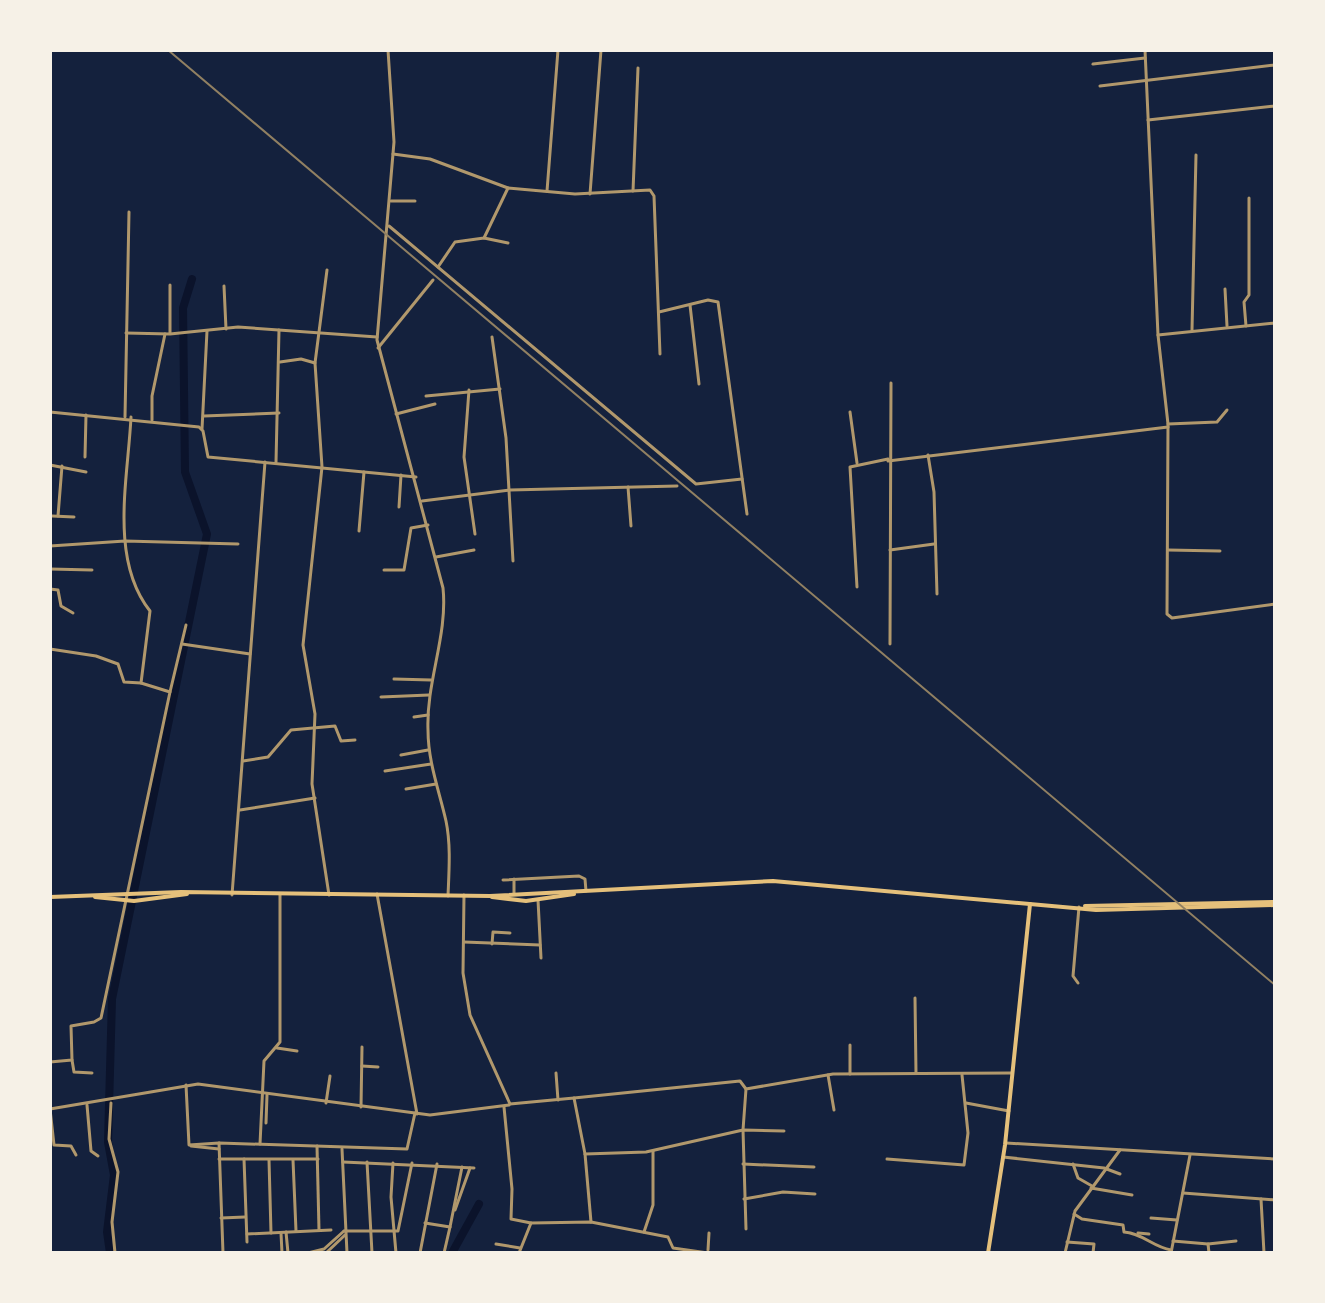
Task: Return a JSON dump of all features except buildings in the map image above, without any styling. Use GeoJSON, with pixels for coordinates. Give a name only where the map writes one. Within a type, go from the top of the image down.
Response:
{"type":"FeatureCollection","features":[{"type":"Feature","properties":{"kind":"main road"},"geometry":{"type":"LineString","coordinates":[[490,896],[555,890],[806,882],[1030,904],[1131,910],[1275,904]]}},
{"type":"Feature","properties":{"kind":"main road"},"geometry":{"type":"LineString","coordinates":[[50,897],[377,894],[490,896],[526,901],[584,890]]}},
{"type":"Feature","properties":{"kind":"main road"},"geometry":{"type":"LineString","coordinates":[[988,1253],[1005,1145],[1030,904]]}},
{"type":"Feature","properties":{"kind":"street"},"geometry":{"type":"LineString","coordinates":[[388,50],[393,154],[378,343],[422,501],[445,605],[429,695],[428,750],[448,832],[448,896]]}},
{"type":"Feature","properties":{"kind":"street"},"geometry":{"type":"LineString","coordinates":[[547,191],[558,50]]}},
{"type":"Feature","properties":{"kind":"street"},"geometry":{"type":"LineString","coordinates":[[590,194],[601,50]]}},
{"type":"Feature","properties":{"kind":"street"},"geometry":{"type":"LineString","coordinates":[[1145,50],[1158,335],[1168,426],[1167,614],[1170,618],[1226,613],[1275,604]]}},
{"type":"Feature","properties":{"kind":"street"},"geometry":{"type":"LineString","coordinates":[[1093,64],[1145,58]]}},
{"type":"Feature","properties":{"kind":"street"},"geometry":{"type":"LineString","coordinates":[[1100,86],[1275,65]]}},
{"type":"Feature","properties":{"kind":"street"},"geometry":{"type":"LineString","coordinates":[[633,191],[638,68]]}},
{"type":"Feature","properties":{"kind":"street"},"geometry":{"type":"LineString","coordinates":[[1148,120],[1275,106]]}},
{"type":"Feature","properties":{"kind":"street"},"geometry":{"type":"LineString","coordinates":[[393,154],[433,160],[508,188],[590,194],[647,189],[654,196],[660,354]]}},
{"type":"Feature","properties":{"kind":"street"},"geometry":{"type":"LineString","coordinates":[[1192,330],[1196,155]]}},
{"type":"Feature","properties":{"kind":"street"},"geometry":{"type":"LineString","coordinates":[[484,238],[508,188]]}},
{"type":"Feature","properties":{"kind":"street"},"geometry":{"type":"LineString","coordinates":[[1246,326],[1244,302],[1249,295],[1249,198]]}},
{"type":"Feature","properties":{"kind":"street"},"geometry":{"type":"LineString","coordinates":[[391,201],[415,201]]}},
{"type":"Feature","properties":{"kind":"street"},"geometry":{"type":"LineString","coordinates":[[125,417],[129,212]]}},
{"type":"Feature","properties":{"kind":"street"},"geometry":{"type":"LineString","coordinates":[[389,226],[696,484],[742,479]]}},
{"type":"Feature","properties":{"kind":"street"},"geometry":{"type":"LineString","coordinates":[[438,267],[455,242],[484,238],[508,243]]}},
{"type":"Feature","properties":{"kind":"street"},"geometry":{"type":"LineString","coordinates":[[327,270],[315,363],[322,467],[303,645],[315,728],[312,765],[315,798],[329,895]]}},
{"type":"Feature","properties":{"kind":"street"},"geometry":{"type":"LineString","coordinates":[[126,333],[306,330],[378,343],[391,338],[433,280]]}},
{"type":"Feature","properties":{"kind":"street"},"geometry":{"type":"LineString","coordinates":[[152,420],[152,396],[168,334],[170,285]]}},
{"type":"Feature","properties":{"kind":"street"},"geometry":{"type":"LineString","coordinates":[[224,286],[226,329]]}},
{"type":"Feature","properties":{"kind":"street"},"geometry":{"type":"LineString","coordinates":[[1225,289],[1227,326]]}},
{"type":"Feature","properties":{"kind":"street"},"geometry":{"type":"LineString","coordinates":[[659,312],[708,300],[718,302],[747,514]]}},
{"type":"Feature","properties":{"kind":"street"},"geometry":{"type":"LineString","coordinates":[[690,305],[699,384]]}},
{"type":"Feature","properties":{"kind":"street"},"geometry":{"type":"LineString","coordinates":[[1158,335],[1275,323]]}},
{"type":"Feature","properties":{"kind":"street"},"geometry":{"type":"LineString","coordinates":[[276,463],[279,330]]}},
{"type":"Feature","properties":{"kind":"street"},"geometry":{"type":"LineString","coordinates":[[207,331],[202,429],[208,457],[414,477]]}},
{"type":"Feature","properties":{"kind":"street"},"geometry":{"type":"LineString","coordinates":[[492,337],[510,490],[513,561]]}},
{"type":"Feature","properties":{"kind":"street"},"geometry":{"type":"LineString","coordinates":[[280,362],[315,363]]}},
{"type":"Feature","properties":{"kind":"street"},"geometry":{"type":"LineString","coordinates":[[890,644],[888,460],[891,383]]}},
{"type":"Feature","properties":{"kind":"street"},"geometry":{"type":"LineString","coordinates":[[426,396],[500,389]]}},
{"type":"Feature","properties":{"kind":"street"},"geometry":{"type":"LineString","coordinates":[[469,390],[464,457],[475,534]]}},
{"type":"Feature","properties":{"kind":"street"},"geometry":{"type":"LineString","coordinates":[[396,414],[435,404]]}},
{"type":"Feature","properties":{"kind":"street"},"geometry":{"type":"LineString","coordinates":[[857,587],[850,468],[857,464],[1217,422],[1227,410]]}},
{"type":"Feature","properties":{"kind":"street"},"geometry":{"type":"LineString","coordinates":[[50,412],[131,417],[202,429]]}},
{"type":"Feature","properties":{"kind":"street"},"geometry":{"type":"LineString","coordinates":[[850,412],[857,464]]}},
{"type":"Feature","properties":{"kind":"street"},"geometry":{"type":"LineString","coordinates":[[204,416],[279,413]]}},
{"type":"Feature","properties":{"kind":"street"},"geometry":{"type":"LineString","coordinates":[[85,457],[86,415]]}},
{"type":"Feature","properties":{"kind":"street"},"geometry":{"type":"LineString","coordinates":[[131,417],[125,541],[137,596],[150,611],[141,683]]}},
{"type":"Feature","properties":{"kind":"street"},"geometry":{"type":"LineString","coordinates":[[928,455],[934,492],[937,594]]}},
{"type":"Feature","properties":{"kind":"street"},"geometry":{"type":"LineString","coordinates":[[232,895],[265,462]]}},
{"type":"Feature","properties":{"kind":"street"},"geometry":{"type":"LineString","coordinates":[[50,465],[86,472]]}},
{"type":"Feature","properties":{"kind":"street"},"geometry":{"type":"LineString","coordinates":[[62,466],[55,516],[74,517]]}},
{"type":"Feature","properties":{"kind":"street"},"geometry":{"type":"LineString","coordinates":[[359,531],[364,472]]}},
{"type":"Feature","properties":{"kind":"street"},"geometry":{"type":"LineString","coordinates":[[399,507],[404,476]]}},
{"type":"Feature","properties":{"kind":"street"},"geometry":{"type":"LineString","coordinates":[[422,501],[510,490],[677,486]]}},
{"type":"Feature","properties":{"kind":"street"},"geometry":{"type":"LineString","coordinates":[[628,487],[631,526]]}},
{"type":"Feature","properties":{"kind":"street"},"geometry":{"type":"LineString","coordinates":[[384,570],[404,570],[411,528],[427,525]]}},
{"type":"Feature","properties":{"kind":"street"},"geometry":{"type":"LineString","coordinates":[[50,546],[125,541],[238,544]]}},
{"type":"Feature","properties":{"kind":"street"},"geometry":{"type":"LineString","coordinates":[[890,550],[934,544]]}},
{"type":"Feature","properties":{"kind":"street"},"geometry":{"type":"LineString","coordinates":[[436,557],[474,550]]}},
{"type":"Feature","properties":{"kind":"street"},"geometry":{"type":"LineString","coordinates":[[1168,550],[1220,551]]}},
{"type":"Feature","properties":{"kind":"street"},"geometry":{"type":"LineString","coordinates":[[50,569],[92,570]]}},
{"type":"Feature","properties":{"kind":"street"},"geometry":{"type":"LineString","coordinates":[[50,589],[58,590],[61,606],[73,613]]}},
{"type":"Feature","properties":{"kind":"street"},"geometry":{"type":"LineString","coordinates":[[92,1073],[74,1072],[69,1028],[101,1018],[130,898],[186,625]]}},
{"type":"Feature","properties":{"kind":"street"},"geometry":{"type":"LineString","coordinates":[[183,644],[250,654]]}},
{"type":"Feature","properties":{"kind":"street"},"geometry":{"type":"LineString","coordinates":[[50,649],[107,660],[120,665],[124,682],[141,683],[170,692]]}},
{"type":"Feature","properties":{"kind":"street"},"geometry":{"type":"LineString","coordinates":[[394,679],[431,680]]}},
{"type":"Feature","properties":{"kind":"street"},"geometry":{"type":"LineString","coordinates":[[381,697],[429,695]]}},
{"type":"Feature","properties":{"kind":"street"},"geometry":{"type":"LineString","coordinates":[[414,717],[428,715]]}},
{"type":"Feature","properties":{"kind":"street"},"geometry":{"type":"LineString","coordinates":[[243,761],[268,757],[291,730],[336,727],[341,741],[355,740]]}},
{"type":"Feature","properties":{"kind":"street"},"geometry":{"type":"LineString","coordinates":[[401,755],[428,750]]}},
{"type":"Feature","properties":{"kind":"street"},"geometry":{"type":"LineString","coordinates":[[385,771],[431,764]]}},
{"type":"Feature","properties":{"kind":"street"},"geometry":{"type":"LineString","coordinates":[[406,789],[436,784]]}},
{"type":"Feature","properties":{"kind":"street"},"geometry":{"type":"LineString","coordinates":[[240,810],[315,798]]}},
{"type":"Feature","properties":{"kind":"street"},"geometry":{"type":"LineString","coordinates":[[503,880],[554,880],[579,876],[585,879],[584,890]]}},
{"type":"Feature","properties":{"kind":"street"},"geometry":{"type":"LineString","coordinates":[[514,881],[514,892]]}},
{"type":"Feature","properties":{"kind":"street"},"geometry":{"type":"LineString","coordinates":[[266,1123],[264,1061],[280,1042],[280,894]]}},
{"type":"Feature","properties":{"kind":"street"},"geometry":{"type":"LineString","coordinates":[[189,1145],[219,1143],[408,1149],[416,1114],[377,894]]}},
{"type":"Feature","properties":{"kind":"street"},"geometry":{"type":"LineString","coordinates":[[464,895],[463,973],[470,1015],[510,1104]]}},
{"type":"Feature","properties":{"kind":"street"},"geometry":{"type":"LineString","coordinates":[[536,900],[537,945],[541,958]]}},
{"type":"Feature","properties":{"kind":"street"},"geometry":{"type":"LineString","coordinates":[[1078,983],[1073,976],[1081,907]]}},
{"type":"Feature","properties":{"kind":"street"},"geometry":{"type":"LineString","coordinates":[[492,944],[493,932],[510,933]]}},
{"type":"Feature","properties":{"kind":"street"},"geometry":{"type":"LineString","coordinates":[[464,942],[537,945]]}},
{"type":"Feature","properties":{"kind":"street"},"geometry":{"type":"LineString","coordinates":[[915,998],[916,1073]]}},
{"type":"Feature","properties":{"kind":"street"},"geometry":{"type":"LineString","coordinates":[[850,1045],[850,1074]]}},
{"type":"Feature","properties":{"kind":"street"},"geometry":{"type":"LineString","coordinates":[[361,1107],[362,1047]]}},
{"type":"Feature","properties":{"kind":"street"},"geometry":{"type":"LineString","coordinates":[[276,1048],[297,1051]]}},
{"type":"Feature","properties":{"kind":"street"},"geometry":{"type":"LineString","coordinates":[[50,1062],[72,1060]]}},
{"type":"Feature","properties":{"kind":"street"},"geometry":{"type":"LineString","coordinates":[[362,1066],[378,1067]]}},
{"type":"Feature","properties":{"kind":"street"},"geometry":{"type":"LineString","coordinates":[[556,1073],[558,1100]]}},
{"type":"Feature","properties":{"kind":"street"},"geometry":{"type":"LineString","coordinates":[[887,1159],[964,1165],[968,1133],[962,1073]]}},
{"type":"Feature","properties":{"kind":"street"},"geometry":{"type":"LineString","coordinates":[[746,1089],[828,1075],[1013,1073]]}},
{"type":"Feature","properties":{"kind":"street"},"geometry":{"type":"LineString","coordinates":[[828,1075],[834,1110]]}},
{"type":"Feature","properties":{"kind":"street"},"geometry":{"type":"LineString","coordinates":[[326,1103],[330,1076]]}},
{"type":"Feature","properties":{"kind":"street"},"geometry":{"type":"LineString","coordinates":[[76,1155],[71,1146],[52,1145],[50,1109],[108,1102],[186,1085],[416,1114],[740,1081],[746,1089],[743,1130],[746,1229]]}},
{"type":"Feature","properties":{"kind":"street"},"geometry":{"type":"LineString","coordinates":[[186,1085],[189,1145]]}},
{"type":"Feature","properties":{"kind":"street"},"geometry":{"type":"LineString","coordinates":[[260,1145],[265,1095]]}},
{"type":"Feature","properties":{"kind":"street"},"geometry":{"type":"LineString","coordinates":[[574,1098],[595,1223]]}},
{"type":"Feature","properties":{"kind":"street"},"geometry":{"type":"LineString","coordinates":[[108,1102],[109,1139],[118,1172],[112,1222],[115,1253]]}},
{"type":"Feature","properties":{"kind":"street"},"geometry":{"type":"LineString","coordinates":[[964,1103],[1009,1111]]}},
{"type":"Feature","properties":{"kind":"street"},"geometry":{"type":"LineString","coordinates":[[87,1105],[88,1138],[91,1151],[98,1156]]}},
{"type":"Feature","properties":{"kind":"street"},"geometry":{"type":"LineString","coordinates":[[504,1106],[512,1189],[510,1218],[531,1223],[595,1223],[668,1237],[673,1248],[708,1252],[709,1233]]}},
{"type":"Feature","properties":{"kind":"street"},"geometry":{"type":"LineString","coordinates":[[585,1154],[653,1151],[743,1130],[784,1131]]}},
{"type":"Feature","properties":{"kind":"street"},"geometry":{"type":"LineString","coordinates":[[219,1143],[223,1253]]}},
{"type":"Feature","properties":{"kind":"street"},"geometry":{"type":"LineString","coordinates":[[189,1145],[219,1149]]}},
{"type":"Feature","properties":{"kind":"street"},"geometry":{"type":"LineString","coordinates":[[1005,1145],[1275,1159]]}},
{"type":"Feature","properties":{"kind":"street"},"geometry":{"type":"LineString","coordinates":[[317,1146],[319,1230]]}},
{"type":"Feature","properties":{"kind":"street"},"geometry":{"type":"LineString","coordinates":[[342,1148],[347,1253]]}},
{"type":"Feature","properties":{"kind":"street"},"geometry":{"type":"LineString","coordinates":[[644,1232],[651,1210],[653,1151]]}},
{"type":"Feature","properties":{"kind":"street"},"geometry":{"type":"LineString","coordinates":[[1065,1253],[1074,1214],[1119,1151]]}},
{"type":"Feature","properties":{"kind":"street"},"geometry":{"type":"LineString","coordinates":[[1138,1233],[1148,1242],[1171,1252],[1190,1154]]}},
{"type":"Feature","properties":{"kind":"street"},"geometry":{"type":"LineString","coordinates":[[1003,1157],[1104,1168],[1120,1174]]}},
{"type":"Feature","properties":{"kind":"street"},"geometry":{"type":"LineString","coordinates":[[219,1159],[318,1159]]}},
{"type":"Feature","properties":{"kind":"street"},"geometry":{"type":"LineString","coordinates":[[244,1159],[247,1242]]}},
{"type":"Feature","properties":{"kind":"street"},"geometry":{"type":"LineString","coordinates":[[269,1160],[271,1233]]}},
{"type":"Feature","properties":{"kind":"street"},"geometry":{"type":"LineString","coordinates":[[293,1160],[296,1231]]}},
{"type":"Feature","properties":{"kind":"street"},"geometry":{"type":"LineString","coordinates":[[343,1162],[472,1168],[453,1213]]}},
{"type":"Feature","properties":{"kind":"street"},"geometry":{"type":"LineString","coordinates":[[367,1162],[372,1253]]}},
{"type":"Feature","properties":{"kind":"street"},"geometry":{"type":"LineString","coordinates":[[393,1163],[396,1253]]}},
{"type":"Feature","properties":{"kind":"street"},"geometry":{"type":"LineString","coordinates":[[308,1253],[320,1252],[346,1233],[394,1232],[400,1228],[412,1163]]}},
{"type":"Feature","properties":{"kind":"street"},"geometry":{"type":"LineString","coordinates":[[420,1253],[437,1164]]}},
{"type":"Feature","properties":{"kind":"street"},"geometry":{"type":"LineString","coordinates":[[743,1164],[814,1167]]}},
{"type":"Feature","properties":{"kind":"street"},"geometry":{"type":"LineString","coordinates":[[1073,1164],[1078,1178],[1091,1187],[1132,1195]]}},
{"type":"Feature","properties":{"kind":"street"},"geometry":{"type":"LineString","coordinates":[[444,1253],[462,1167]]}},
{"type":"Feature","properties":{"kind":"street"},"geometry":{"type":"LineString","coordinates":[[744,1199],[783,1192],[815,1194]]}},
{"type":"Feature","properties":{"kind":"street"},"geometry":{"type":"LineString","coordinates":[[1182,1193],[1275,1200]]}},
{"type":"Feature","properties":{"kind":"street"},"geometry":{"type":"LineString","coordinates":[[1261,1199],[1264,1253]]}},
{"type":"Feature","properties":{"kind":"street"},"geometry":{"type":"LineString","coordinates":[[1074,1214],[1082,1219],[1122,1224],[1124,1232],[1149,1234]]}},
{"type":"Feature","properties":{"kind":"street"},"geometry":{"type":"LineString","coordinates":[[221,1218],[247,1217]]}},
{"type":"Feature","properties":{"kind":"street"},"geometry":{"type":"LineString","coordinates":[[1151,1218],[1177,1220]]}},
{"type":"Feature","properties":{"kind":"street"},"geometry":{"type":"LineString","coordinates":[[425,1223],[450,1227]]}},
{"type":"Feature","properties":{"kind":"street"},"geometry":{"type":"LineString","coordinates":[[496,1244],[521,1248],[531,1223]]}},
{"type":"Feature","properties":{"kind":"street"},"geometry":{"type":"LineString","coordinates":[[247,1234],[331,1230]]}},
{"type":"Feature","properties":{"kind":"street"},"geometry":{"type":"LineString","coordinates":[[284,1232],[285,1253]]}},
{"type":"Feature","properties":{"kind":"street"},"geometry":{"type":"LineString","coordinates":[[326,1253],[346,1233]]}},
{"type":"Feature","properties":{"kind":"street"},"geometry":{"type":"LineString","coordinates":[[1173,1241],[1208,1244],[1236,1241]]}},
{"type":"Feature","properties":{"kind":"street"},"geometry":{"type":"LineString","coordinates":[[1067,1242],[1094,1244],[1093,1253]]}},
{"type":"Feature","properties":{"kind":"street"},"geometry":{"type":"LineString","coordinates":[[1208,1244],[1209,1253]]}},
{"type":"Feature","properties":{"kind":"waterway"},"geometry":{"type":"LineString","coordinates":[[110,1253],[107,1232],[114,1175],[108,1142],[112,999],[207,534],[185,472],[183,308],[192,279]]}},
{"type":"Feature","properties":{"kind":"waterway"},"geometry":{"type":"LineString","coordinates":[[452,1253],[479,1204]]}},
{"type":"Feature","properties":{"kind":"railway"},"geometry":{"type":"LineString","coordinates":[[168,50],[1275,985]]}}]}
